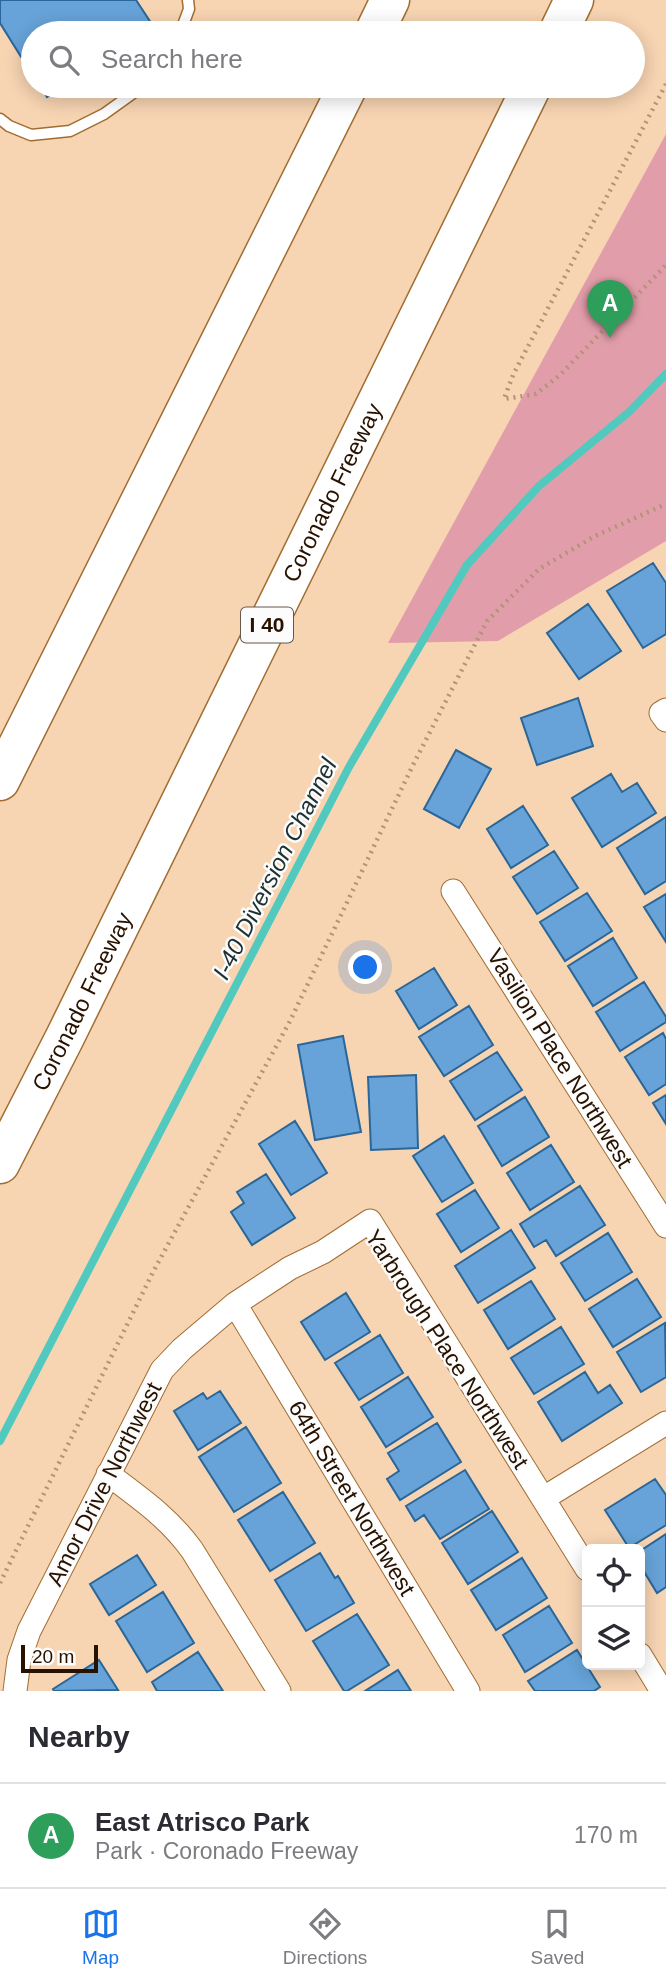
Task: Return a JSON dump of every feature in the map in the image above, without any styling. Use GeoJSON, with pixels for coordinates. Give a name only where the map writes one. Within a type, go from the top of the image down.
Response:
{"type":"FeatureCollection","features":[{"type":"Feature","properties":{"kind":"highway"},"geometry":{"type":"LineString","coordinates":[[380,21],[390,0]]}},
{"type":"Feature","properties":{"kind":"highway"},"geometry":{"type":"LineString","coordinates":[[564,21],[575,0]]}},
{"type":"Feature","properties":{"kind":"highway"},"geometry":{"type":"LineString","coordinates":[[0,781],[342,98]]}},
{"type":"Feature","properties":{"kind":"highway","name":"Coronado Freeway"},"geometry":{"type":"LineString","coordinates":[[0,1164],[526,98]]}},
{"type":"Feature","properties":{"kind":"street","name":"Vasilion Place Northwest"},"geometry":{"type":"LineString","coordinates":[[453,891],[666,1226]]}},
{"type":"Feature","properties":{"kind":"street","name":"Yarbrough Place Northwest"},"geometry":{"type":"LineString","coordinates":[[235,1304],[370,1221],[582,1561]]}},
{"type":"Feature","properties":{"kind":"street","name":"Amor Drive Northwest"},"geometry":{"type":"LineString","coordinates":[[15,1691],[19,1660],[29,1631],[163,1370],[181,1349],[235,1304]]}},
{"type":"Feature","properties":{"kind":"street","name":"64th Street Northwest"},"geometry":{"type":"LineString","coordinates":[[235,1304],[468,1691]]}},
{"type":"Feature","properties":{"kind":"street"},"geometry":{"type":"LineString","coordinates":[[544,1498],[666,1423]]}},
{"type":"Feature","properties":{"kind":"street"},"geometry":{"type":"LineString","coordinates":[[108,1474],[157,1510],[177,1529],[279,1691]]}},
{"type":"Feature","properties":{"kind":"street"},"geometry":{"type":"LineString","coordinates":[[645,1663],[662,1691]]}},
{"type":"Feature","properties":{"kind":"lane"},"geometry":{"type":"LineString","coordinates":[[184,21],[189,9],[188,0]]}},
{"type":"Feature","properties":{"kind":"lane"},"geometry":{"type":"LineString","coordinates":[[0,119],[31,135],[70,131],[129,98]]}},
{"type":"Feature","properties":{"kind":"path"},"geometry":{"type":"LineString","coordinates":[[666,84],[513,375],[504,399],[536,394],[560,375],[666,265]]}},
{"type":"Feature","properties":{"kind":"path"},"geometry":{"type":"LineString","coordinates":[[0,1583],[153,1272],[290,1021],[412,765],[487,621],[539,569],[595,536],[666,504]]}},
{"type":"Feature","properties":{"kind":"shaded area"},"geometry":{"type":"Polygon","coordinates":[[[666,134],[666,541],[498,641],[388,643],[666,134]]]}},
{"type":"Feature","properties":{"kind":"building"},"geometry":{"type":"Polygon","coordinates":[[[0,0],[136,0],[150,21],[21,21],[21,57],[0,23],[0,0]]]}},
{"type":"Feature","properties":{"kind":"building"},"geometry":{"type":"Polygon","coordinates":[[[653,563],[666,583],[666,634],[643,648],[607,591],[653,563]]]}},
{"type":"Feature","properties":{"kind":"building"},"geometry":{"type":"Polygon","coordinates":[[[588,604],[621,651],[579,679],[547,633],[588,604]]]}},
{"type":"Feature","properties":{"kind":"building"},"geometry":{"type":"Polygon","coordinates":[[[578,698],[593,746],[537,765],[521,718],[578,698]]]}},
{"type":"Feature","properties":{"kind":"building"},"geometry":{"type":"Polygon","coordinates":[[[456,750],[491,769],[459,828],[424,809],[456,750]]]}},
{"type":"Feature","properties":{"kind":"building"},"geometry":{"type":"Polygon","coordinates":[[[611,774],[622,792],[637,783],[656,813],[602,847],[572,798],[611,774]]]}},
{"type":"Feature","properties":{"kind":"building"},"geometry":{"type":"Polygon","coordinates":[[[523,806],[548,845],[511,868],[487,829],[523,806]]]}},
{"type":"Feature","properties":{"kind":"building"},"geometry":{"type":"Polygon","coordinates":[[[666,817],[666,881],[645,894],[617,848],[666,817]]]}},
{"type":"Feature","properties":{"kind":"building"},"geometry":{"type":"Polygon","coordinates":[[[554,851],[578,888],[537,914],[513,877],[554,851]]]}},
{"type":"Feature","properties":{"kind":"building"},"geometry":{"type":"Polygon","coordinates":[[[587,893],[612,931],[565,961],[540,922],[587,893]]]}},
{"type":"Feature","properties":{"kind":"building"},"geometry":{"type":"Polygon","coordinates":[[[666,894],[666,942],[644,907],[666,894]]]}},
{"type":"Feature","properties":{"kind":"building"},"geometry":{"type":"Polygon","coordinates":[[[613,938],[637,978],[593,1006],[568,966],[613,938]]]}},
{"type":"Feature","properties":{"kind":"building"},"geometry":{"type":"Polygon","coordinates":[[[434,968],[457,1005],[419,1029],[396,991],[434,968]]]}},
{"type":"Feature","properties":{"kind":"building"},"geometry":{"type":"Polygon","coordinates":[[[644,982],[666,1017],[666,1022],[620,1051],[596,1012],[644,982]]]}},
{"type":"Feature","properties":{"kind":"building"},"geometry":{"type":"Polygon","coordinates":[[[469,1006],[493,1045],[444,1076],[419,1037],[469,1006]]]}},
{"type":"Feature","properties":{"kind":"building"},"geometry":{"type":"Polygon","coordinates":[[[663,1033],[666,1039],[666,1084],[649,1095],[625,1057],[663,1033]]]}},
{"type":"Feature","properties":{"kind":"building"},"geometry":{"type":"Polygon","coordinates":[[[343,1036],[361,1132],[315,1140],[298,1045],[343,1036]]]}},
{"type":"Feature","properties":{"kind":"building"},"geometry":{"type":"Polygon","coordinates":[[[497,1052],[522,1090],[475,1120],[450,1081],[497,1052]]]}},
{"type":"Feature","properties":{"kind":"building"},"geometry":{"type":"Polygon","coordinates":[[[416,1075],[418,1148],[371,1150],[368,1077],[416,1075]]]}},
{"type":"Feature","properties":{"kind":"building"},"geometry":{"type":"Polygon","coordinates":[[[666,1095],[666,1124],[653,1103],[666,1095]]]}},
{"type":"Feature","properties":{"kind":"building"},"geometry":{"type":"Polygon","coordinates":[[[525,1097],[549,1137],[502,1166],[478,1126],[525,1097]]]}},
{"type":"Feature","properties":{"kind":"building"},"geometry":{"type":"Polygon","coordinates":[[[295,1121],[327,1173],[291,1195],[259,1144],[295,1121]]]}},
{"type":"Feature","properties":{"kind":"building"},"geometry":{"type":"Polygon","coordinates":[[[444,1136],[473,1183],[442,1202],[413,1156],[444,1136]]]}},
{"type":"Feature","properties":{"kind":"building"},"geometry":{"type":"Polygon","coordinates":[[[551,1145],[574,1182],[530,1210],[507,1173],[551,1145]]]}},
{"type":"Feature","properties":{"kind":"building"},"geometry":{"type":"Polygon","coordinates":[[[266,1174],[295,1218],[252,1245],[231,1212],[244,1203],[237,1192],[266,1174]]]}},
{"type":"Feature","properties":{"kind":"building"},"geometry":{"type":"Polygon","coordinates":[[[580,1186],[605,1225],[556,1256],[546,1240],[534,1247],[520,1224],[580,1186]]]}},
{"type":"Feature","properties":{"kind":"building"},"geometry":{"type":"Polygon","coordinates":[[[475,1190],[499,1228],[461,1252],[437,1214],[475,1190]]]}},
{"type":"Feature","properties":{"kind":"building"},"geometry":{"type":"Polygon","coordinates":[[[511,1230],[535,1268],[478,1303],[455,1266],[511,1230]]]}},
{"type":"Feature","properties":{"kind":"building"},"geometry":{"type":"Polygon","coordinates":[[[608,1233],[632,1272],[585,1301],[561,1263],[608,1233]]]}},
{"type":"Feature","properties":{"kind":"building"},"geometry":{"type":"Polygon","coordinates":[[[637,1279],[661,1317],[613,1347],[589,1309],[637,1279]]]}},
{"type":"Feature","properties":{"kind":"building"},"geometry":{"type":"Polygon","coordinates":[[[531,1281],[555,1319],[508,1349],[484,1310],[531,1281]]]}},
{"type":"Feature","properties":{"kind":"building"},"geometry":{"type":"Polygon","coordinates":[[[346,1293],[370,1332],[325,1360],[301,1322],[346,1293]]]}},
{"type":"Feature","properties":{"kind":"building"},"geometry":{"type":"Polygon","coordinates":[[[665,1323],[666,1377],[641,1392],[617,1352],[665,1323]]]}},
{"type":"Feature","properties":{"kind":"building"},"geometry":{"type":"Polygon","coordinates":[[[561,1327],[584,1364],[534,1394],[511,1358],[561,1327]]]}},
{"type":"Feature","properties":{"kind":"building"},"geometry":{"type":"Polygon","coordinates":[[[380,1335],[403,1373],[359,1400],[335,1363],[380,1335]]]}},
{"type":"Feature","properties":{"kind":"building"},"geometry":{"type":"Polygon","coordinates":[[[585,1372],[598,1393],[610,1385],[622,1403],[562,1441],[538,1402],[585,1372]]]}},
{"type":"Feature","properties":{"kind":"building"},"geometry":{"type":"Polygon","coordinates":[[[408,1377],[433,1417],[386,1447],[361,1407],[408,1377]]]}},
{"type":"Feature","properties":{"kind":"building"},"geometry":{"type":"Polygon","coordinates":[[[220,1391],[241,1423],[198,1450],[174,1411],[203,1393],[207,1399],[220,1391]]]}},
{"type":"Feature","properties":{"kind":"building"},"geometry":{"type":"Polygon","coordinates":[[[437,1423],[461,1462],[400,1500],[387,1479],[399,1471],[388,1453],[437,1423]]]}},
{"type":"Feature","properties":{"kind":"building"},"geometry":{"type":"Polygon","coordinates":[[[246,1427],[281,1483],[234,1512],[199,1457],[246,1427]]]}},
{"type":"Feature","properties":{"kind":"building"},"geometry":{"type":"Polygon","coordinates":[[[465,1470],[489,1509],[440,1539],[424,1515],[415,1521],[406,1506],[465,1470]]]}},
{"type":"Feature","properties":{"kind":"building"},"geometry":{"type":"Polygon","coordinates":[[[655,1479],[666,1495],[666,1525],[635,1544],[626,1544],[605,1510],[655,1479]]]}},
{"type":"Feature","properties":{"kind":"building"},"geometry":{"type":"Polygon","coordinates":[[[283,1492],[315,1543],[270,1571],[238,1520],[283,1492]]]}},
{"type":"Feature","properties":{"kind":"building"},"geometry":{"type":"Polygon","coordinates":[[[492,1511],[518,1552],[468,1584],[442,1543],[492,1511]]]}},
{"type":"Feature","properties":{"kind":"building"},"geometry":{"type":"Polygon","coordinates":[[[666,1534],[666,1587],[657,1593],[645,1573],[645,1548],[666,1534]]]}},
{"type":"Feature","properties":{"kind":"building"},"geometry":{"type":"Polygon","coordinates":[[[320,1553],[354,1603],[306,1631],[275,1580],[320,1553]]]}},
{"type":"Feature","properties":{"kind":"building"},"geometry":{"type":"Polygon","coordinates":[[[137,1555],[156,1585],[109,1615],[90,1584],[137,1555]]]}},
{"type":"Feature","properties":{"kind":"building"},"geometry":{"type":"Polygon","coordinates":[[[522,1558],[547,1598],[496,1630],[471,1590],[522,1558]]]}},
{"type":"Feature","properties":{"kind":"building"},"geometry":{"type":"Polygon","coordinates":[[[163,1592],[194,1643],[147,1672],[116,1621],[163,1592]]]}},
{"type":"Feature","properties":{"kind":"building"},"geometry":{"type":"Polygon","coordinates":[[[549,1606],[572,1643],[525,1672],[503,1635],[549,1606]]]}},
{"type":"Feature","properties":{"kind":"building"},"geometry":{"type":"Polygon","coordinates":[[[357,1614],[389,1665],[344,1691],[313,1641],[357,1614]]]}},
{"type":"Feature","properties":{"kind":"building"},"geometry":{"type":"Polygon","coordinates":[[[577,1650],[582,1658],[582,1670],[589,1670],[600,1687],[594,1691],[535,1691],[528,1681],[577,1650]]]}},
{"type":"Feature","properties":{"kind":"building"},"geometry":{"type":"Polygon","coordinates":[[[198,1652],[223,1691],[157,1691],[152,1682],[198,1652]]]}},
{"type":"Feature","properties":{"kind":"building"},"geometry":{"type":"Polygon","coordinates":[[[99,1660],[118,1690],[54,1691],[53,1689],[99,1660]]]}},
{"type":"Feature","properties":{"kind":"building"},"geometry":{"type":"Polygon","coordinates":[[[398,1670],[411,1691],[365,1691],[398,1670]]]}},
{"type":"Feature","properties":{"kind":"waterway","name":"I-40 Diversion Channel"},"geometry":{"type":"LineString","coordinates":[[0,1441],[349,767],[467,565],[539,486],[629,412],[666,374]]}},
{"type":"Feature","properties":{"kind":"place","name":"East Atrisco Park"},"geometry":{"type":"Point","coordinates":[610,338]}}]}
